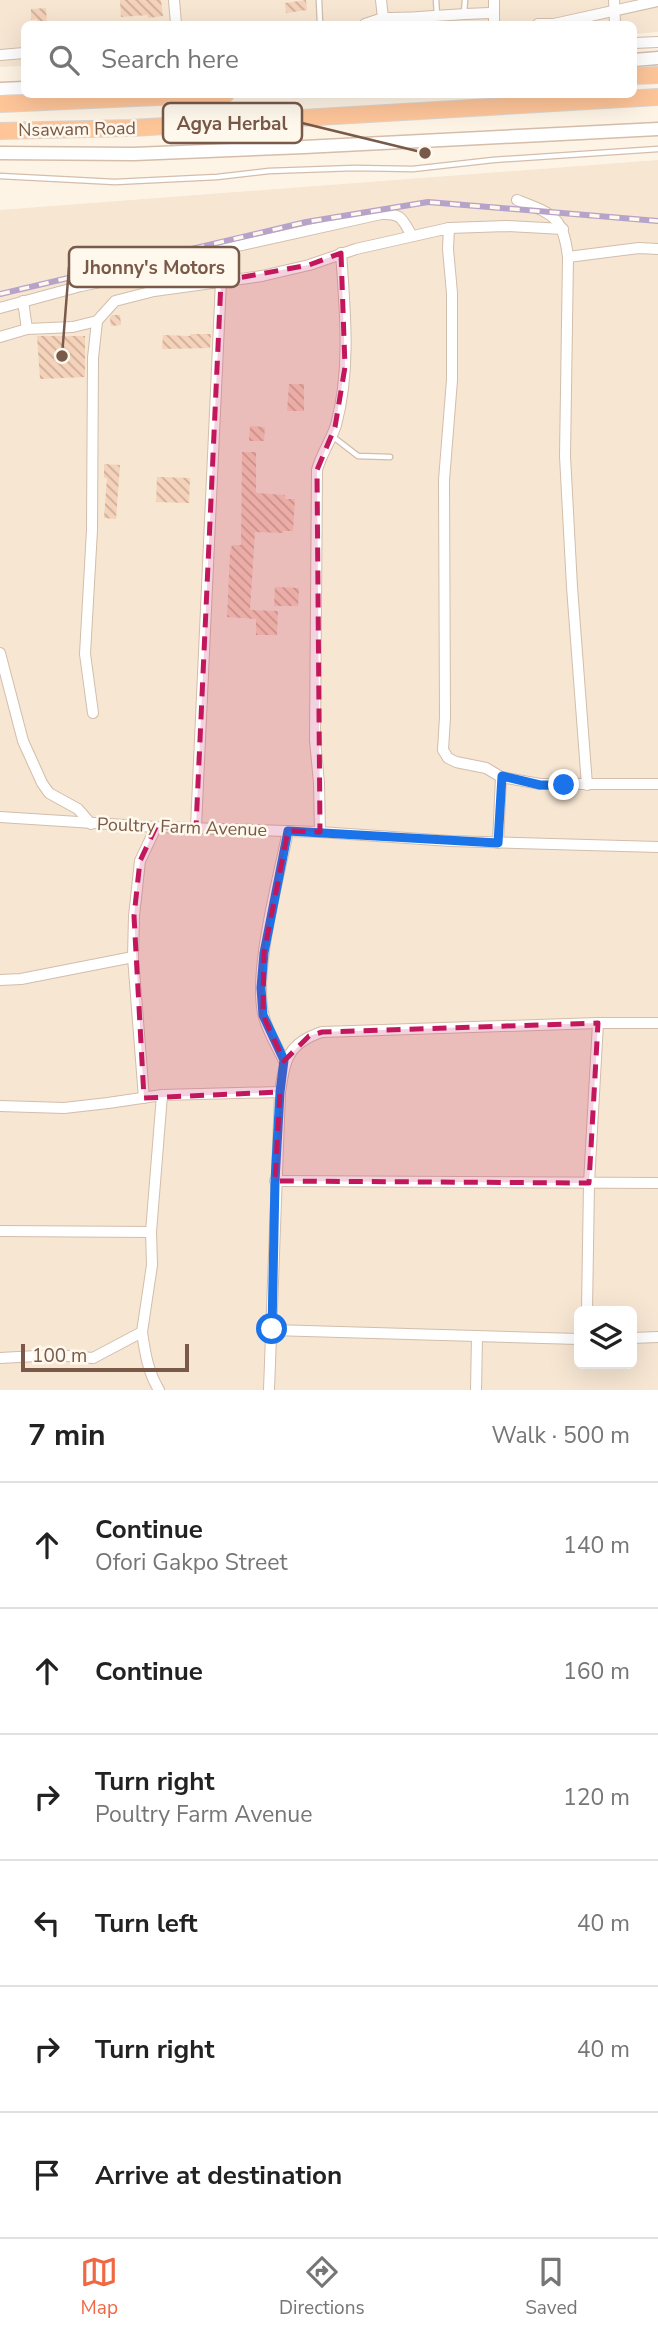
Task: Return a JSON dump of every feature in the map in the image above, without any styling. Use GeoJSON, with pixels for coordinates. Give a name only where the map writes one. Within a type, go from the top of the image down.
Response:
{"type":"FeatureCollection","features":[{"type":"Feature","properties":{"kind":"highway"},"geometry":{"type":"LineString","coordinates":[[637,76],[658,75]]}},
{"type":"Feature","properties":{"kind":"highway","name":"Nsawam Road"},"geometry":{"type":"LineString","coordinates":[[0,131],[145,127],[658,97]]}},
{"type":"Feature","properties":{"kind":"highway","name":"Nsawam Road"},"geometry":{"type":"LineString","coordinates":[[0,104],[136,98]]}},
{"type":"Feature","properties":{"kind":"main road"},"geometry":{"type":"LineString","coordinates":[[637,60],[658,58]]}},
{"type":"Feature","properties":{"kind":"main road"},"geometry":{"type":"LineString","coordinates":[[0,89],[21,88]]}},
{"type":"Feature","properties":{"kind":"main road"},"geometry":{"type":"LineString","coordinates":[[0,153],[134,154],[658,129]]}},
{"type":"Feature","properties":{"kind":"street"},"geometry":{"type":"LineString","coordinates":[[174,0],[176,21]]}},
{"type":"Feature","properties":{"kind":"street"},"geometry":{"type":"LineString","coordinates":[[381,0],[383,18]]}},
{"type":"Feature","properties":{"kind":"street"},"geometry":{"type":"LineString","coordinates":[[374,21],[383,18],[464,13],[494,19],[494,0]]}},
{"type":"Feature","properties":{"kind":"street"},"geometry":{"type":"LineString","coordinates":[[563,21],[614,5],[658,1]]}},
{"type":"Feature","properties":{"kind":"street"},"geometry":{"type":"LineString","coordinates":[[637,43],[658,42]]}},
{"type":"Feature","properties":{"kind":"street"},"geometry":{"type":"LineString","coordinates":[[0,55],[21,53]]}},
{"type":"Feature","properties":{"kind":"street"},"geometry":{"type":"LineString","coordinates":[[517,200],[544,211],[556,220],[563,229],[568,257],[565,456],[587,785]]}},
{"type":"Feature","properties":{"kind":"street"},"geometry":{"type":"LineString","coordinates":[[0,308],[129,276],[215,251],[381,214],[395,213],[412,236]]}},
{"type":"Feature","properties":{"kind":"street"},"geometry":{"type":"LineString","coordinates":[[0,337],[27,329],[73,327],[97,321],[115,301],[133,296],[173,287],[262,276],[309,265],[341,253],[449,228],[506,226],[563,229]]}},
{"type":"Feature","properties":{"kind":"street"},"geometry":{"type":"LineString","coordinates":[[449,228],[452,380],[444,480],[443,750],[448,758],[456,762],[486,768],[502,776],[540,785],[658,784]]}},
{"type":"Feature","properties":{"kind":"street"},"geometry":{"type":"LineString","coordinates":[[568,257],[639,248],[658,249]]}},
{"type":"Feature","properties":{"kind":"street"},"geometry":{"type":"LineString","coordinates":[[320,832],[315,740],[317,470],[335,426],[345,367],[346,324],[341,253]]}},
{"type":"Feature","properties":{"kind":"street"},"geometry":{"type":"LineString","coordinates":[[129,276],[133,296]]}},
{"type":"Feature","properties":{"kind":"street"},"geometry":{"type":"LineString","coordinates":[[196,827],[220,281]]}},
{"type":"Feature","properties":{"kind":"street"},"geometry":{"type":"LineString","coordinates":[[23,301],[27,329]]}},
{"type":"Feature","properties":{"kind":"street"},"geometry":{"type":"LineString","coordinates":[[93,713],[85,654],[92,530],[93,358],[97,321]]}},
{"type":"Feature","properties":{"kind":"street"},"geometry":{"type":"LineString","coordinates":[[0,653],[23,741],[42,783],[49,793],[78,809],[91,824]]}},
{"type":"Feature","properties":{"kind":"street"},"geometry":{"type":"LineString","coordinates":[[498,843],[502,776]]}},
{"type":"Feature","properties":{"kind":"street","name":"Poultry Farm Avenue"},"geometry":{"type":"LineString","coordinates":[[0,817],[91,824],[320,832],[498,843],[658,847]]}},
{"type":"Feature","properties":{"kind":"street"},"geometry":{"type":"LineString","coordinates":[[144,1098],[133,957],[136,889],[140,861],[156,827]]}},
{"type":"Feature","properties":{"kind":"street"},"geometry":{"type":"LineString","coordinates":[[269,1390],[275,1181],[284,1060],[263,1015],[261,988],[264,953],[288,831]]}},
{"type":"Feature","properties":{"kind":"street"},"geometry":{"type":"LineString","coordinates":[[0,980],[21,979],[133,957]]}},
{"type":"Feature","properties":{"kind":"street"},"geometry":{"type":"LineString","coordinates":[[587,1306],[589,1183],[597,1023]]}},
{"type":"Feature","properties":{"kind":"street"},"geometry":{"type":"LineString","coordinates":[[284,1060],[309,1036],[322,1032],[658,1023]]}},
{"type":"Feature","properties":{"kind":"street"},"geometry":{"type":"LineString","coordinates":[[0,1106],[64,1108],[162,1095],[280,1092]]}},
{"type":"Feature","properties":{"kind":"street"},"geometry":{"type":"LineString","coordinates":[[159,1390],[146,1360],[142,1332],[152,1265],[151,1232],[162,1095]]}},
{"type":"Feature","properties":{"kind":"street"},"geometry":{"type":"LineString","coordinates":[[275,1181],[658,1183]]}},
{"type":"Feature","properties":{"kind":"street"},"geometry":{"type":"LineString","coordinates":[[0,1231],[151,1232]]}},
{"type":"Feature","properties":{"kind":"street"},"geometry":{"type":"LineString","coordinates":[[272,1329],[574,1339]]}},
{"type":"Feature","properties":{"kind":"street"},"geometry":{"type":"LineString","coordinates":[[0,1358],[55,1354],[93,1358],[142,1332]]}},
{"type":"Feature","properties":{"kind":"street"},"geometry":{"type":"LineString","coordinates":[[476,1390],[477,1337]]}},
{"type":"Feature","properties":{"kind":"street"},"geometry":{"type":"LineString","coordinates":[[637,1338],[658,1337]]}},
{"type":"Feature","properties":{"kind":"lane"},"geometry":{"type":"LineString","coordinates":[[319,0],[320,21]]}},
{"type":"Feature","properties":{"kind":"lane"},"geometry":{"type":"LineString","coordinates":[[436,0],[437,15]]}},
{"type":"Feature","properties":{"kind":"lane"},"geometry":{"type":"LineString","coordinates":[[464,0],[464,13]]}},
{"type":"Feature","properties":{"kind":"lane"},"geometry":{"type":"LineString","coordinates":[[0,176],[115,182],[297,170],[413,169],[494,160],[658,149]]}},
{"type":"Feature","properties":{"kind":"lane"},"geometry":{"type":"LineString","coordinates":[[331,436],[358,456],[390,457]]}},
{"type":"Feature","properties":{"kind":"highlighted area"},"geometry":{"type":"Polygon","coordinates":[[[341,253],[345,367],[335,427],[317,470],[320,832],[288,831],[264,953],[263,1015],[284,1061],[309,1036],[322,1032],[598,1023],[589,1183],[275,1181],[280,1092],[144,1098],[134,916],[140,861],[156,827],[196,827],[221,281],[309,265],[341,253]]]}},
{"type":"Feature","properties":{"kind":"shaded area"},"geometry":{"type":"Polygon","coordinates":[[[0,0],[658,0],[658,32],[637,34],[637,21],[21,21],[21,66],[0,67],[0,0]]]}},
{"type":"Feature","properties":{"kind":"shaded area"},"geometry":{"type":"Polygon","coordinates":[[[658,160],[658,1390],[0,1390],[0,210],[658,160]]]}},
{"type":"Feature","properties":{"kind":"building"},"geometry":{"type":"Polygon","coordinates":[[[120,0],[161,0],[163,16],[121,17],[120,0]]]}},
{"type":"Feature","properties":{"kind":"building"},"geometry":{"type":"Polygon","coordinates":[[[306,0],[307,10],[286,13],[285,3],[306,0]]]}},
{"type":"Feature","properties":{"kind":"building"},"geometry":{"type":"Polygon","coordinates":[[[46,8],[47,21],[31,20],[31,9],[46,8]]]}},
{"type":"Feature","properties":{"kind":"building"},"geometry":{"type":"Polygon","coordinates":[[[112,315],[120,315],[121,325],[111,326],[112,315]]]}},
{"type":"Feature","properties":{"kind":"building"},"geometry":{"type":"Polygon","coordinates":[[[211,334],[210,348],[162,349],[163,335],[211,334]]]}},
{"type":"Feature","properties":{"kind":"building"},"geometry":{"type":"Polygon","coordinates":[[[37,336],[85,336],[85,377],[40,379],[37,336]]]}},
{"type":"Feature","properties":{"kind":"building"},"geometry":{"type":"Polygon","coordinates":[[[289,384],[304,384],[304,411],[287,411],[289,384]]]}},
{"type":"Feature","properties":{"kind":"building"},"geometry":{"type":"Polygon","coordinates":[[[250,426],[265,427],[264,441],[249,441],[250,426]]]}},
{"type":"Feature","properties":{"kind":"building"},"geometry":{"type":"Polygon","coordinates":[[[242,452],[256,452],[256,493],[285,495],[285,499],[295,499],[293,531],[255,532],[250,610],[278,611],[277,635],[256,635],[256,619],[227,617],[230,553],[232,545],[241,545],[242,452]]]}},
{"type":"Feature","properties":{"kind":"building"},"geometry":{"type":"Polygon","coordinates":[[[104,464],[120,465],[116,519],[104,518],[107,478],[104,478],[104,464]]]}},
{"type":"Feature","properties":{"kind":"building"},"geometry":{"type":"Polygon","coordinates":[[[157,477],[190,478],[189,503],[156,502],[157,477]]]}},
{"type":"Feature","properties":{"kind":"building"},"geometry":{"type":"Polygon","coordinates":[[[275,587],[299,588],[298,606],[274,606],[275,587]]]}},
{"type":"Feature","properties":{"kind":"railway"},"geometry":{"type":"LineString","coordinates":[[0,294],[306,222],[428,202],[658,221]]}},
{"type":"Feature","properties":{"kind":"place","name":"Agya Herbal"},"geometry":{"type":"Point","coordinates":[425,153]}},
{"type":"Feature","properties":{"kind":"place","name":"Jhonny's Motors"},"geometry":{"type":"Point","coordinates":[62,356]}},
{"type":"Feature","properties":{"kind":"route"},"geometry":{"type":"LineString","coordinates":[[272,1329],[275,1181],[284,1060],[263,1015],[261,988],[264,953],[288,831],[498,843],[502,776],[540,785],[564,785]]}}]}
